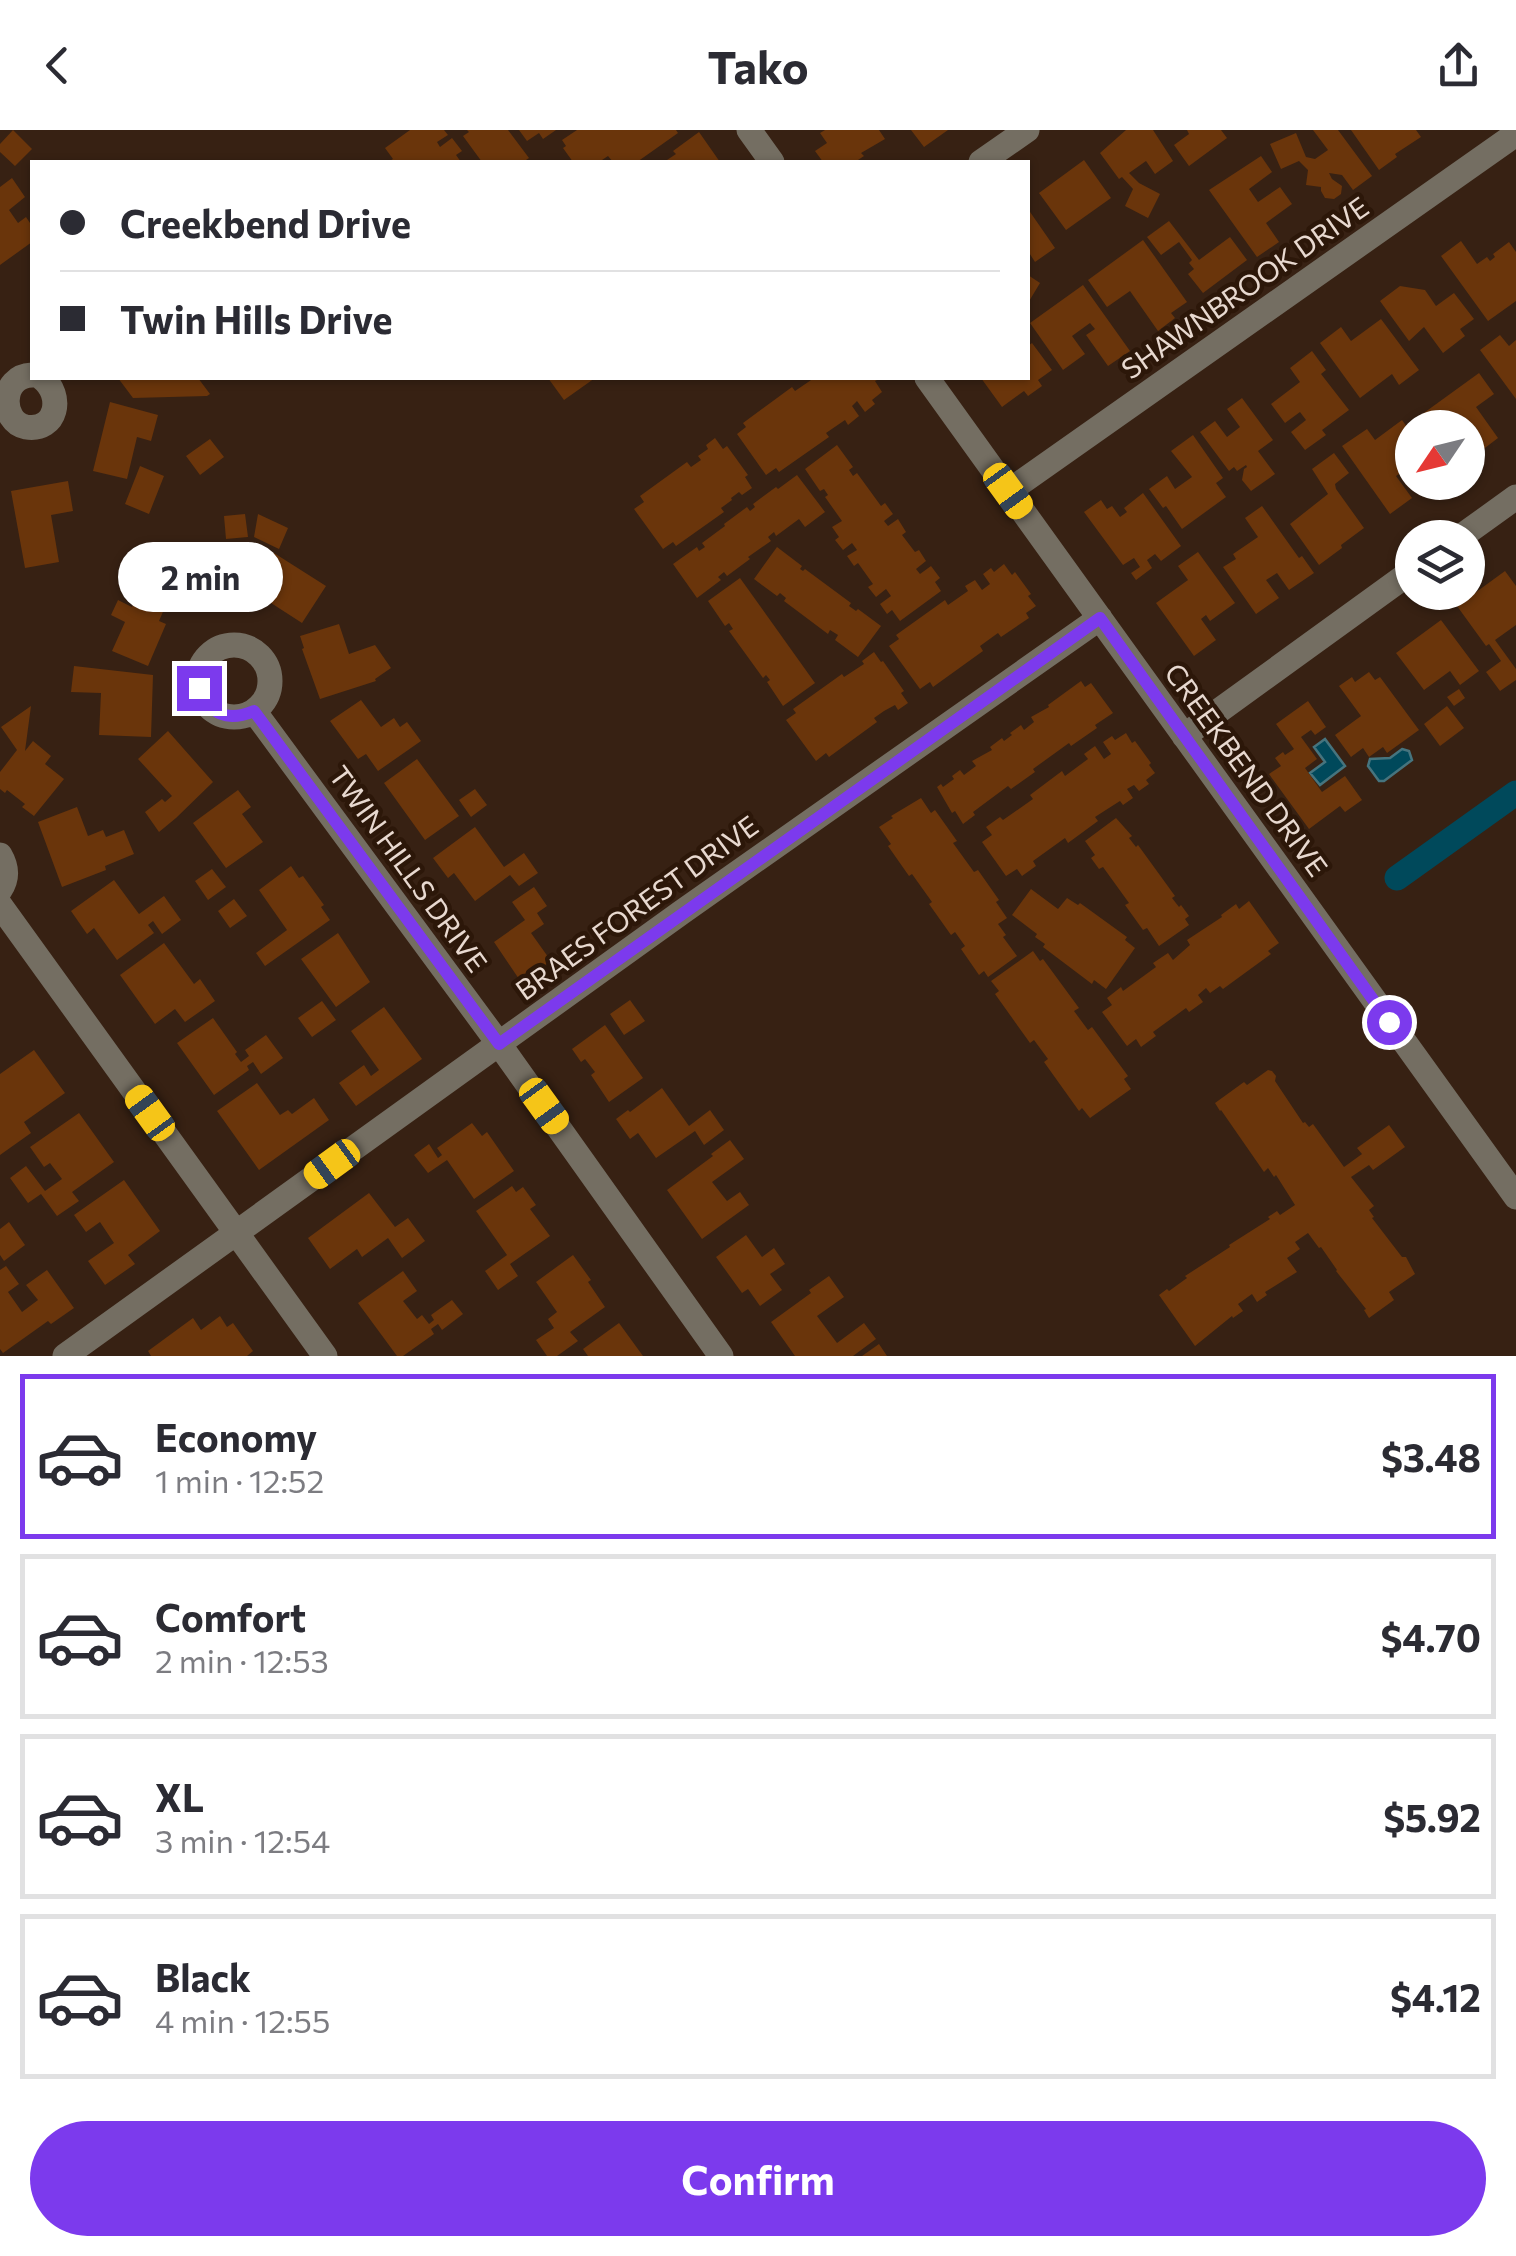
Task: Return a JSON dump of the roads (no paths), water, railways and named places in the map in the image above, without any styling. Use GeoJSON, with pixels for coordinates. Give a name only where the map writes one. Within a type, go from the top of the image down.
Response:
{"type":"FeatureCollection","features":[{"type":"Feature","properties":{"kind":"street"},"geometry":{"type":"LineString","coordinates":[[749,130],[771,160]]}},
{"type":"Feature","properties":{"kind":"street"},"geometry":{"type":"LineString","coordinates":[[984,160],[1027,130]]}},
{"type":"Feature","properties":{"kind":"street","name":"SHAWNBROOK DRIVE"},"geometry":{"type":"LineString","coordinates":[[1008,491],[1516,134]]}},
{"type":"Feature","properties":{"kind":"street"},"geometry":{"type":"LineString","coordinates":[[15,371],[3,396],[4,407],[16,424],[25,427],[36,426],[52,415],[55,395],[45,380]]}},
{"type":"Feature","properties":{"kind":"street","name":"CREEKBEND DRIVE"},"geometry":{"type":"LineString","coordinates":[[927,380],[1516,1197]]}},
{"type":"Feature","properties":{"kind":"street"},"geometry":{"type":"LineString","coordinates":[[1485,520],[1516,497]]}},
{"type":"Feature","properties":{"kind":"street"},"geometry":{"type":"LineString","coordinates":[[1184,736],[1395,583]]}},
{"type":"Feature","properties":{"kind":"street","name":"BRAES FOREST DRIVE"},"geometry":{"type":"LineString","coordinates":[[65,1356],[1100,618]]}},
{"type":"Feature","properties":{"kind":"street","name":"TWIN HILLS DRIVE"},"geometry":{"type":"LineString","coordinates":[[254,711],[499,1044],[720,1356]]}},
{"type":"Feature","properties":{"kind":"street"},"geometry":{"type":"LineString","coordinates":[[0,855],[6,866],[6,878],[0,890]]}},
{"type":"Feature","properties":{"kind":"street"},"geometry":{"type":"LineString","coordinates":[[0,905],[325,1356]]}},
{"type":"Feature","properties":{"kind":"water"},"geometry":{"type":"Polygon","coordinates":[[[1325,739],[1345,766],[1320,785],[1310,773],[1325,762],[1314,747],[1325,739]]]}},
{"type":"Feature","properties":{"kind":"water"},"geometry":{"type":"Polygon","coordinates":[[[1402,749],[1409,751],[1412,760],[1379,781],[1368,766],[1370,759],[1390,758],[1402,749]]]}},
{"type":"Feature","properties":{"kind":"waterway"},"geometry":{"type":"LineString","coordinates":[[1397,878],[1516,793]]}}]}
